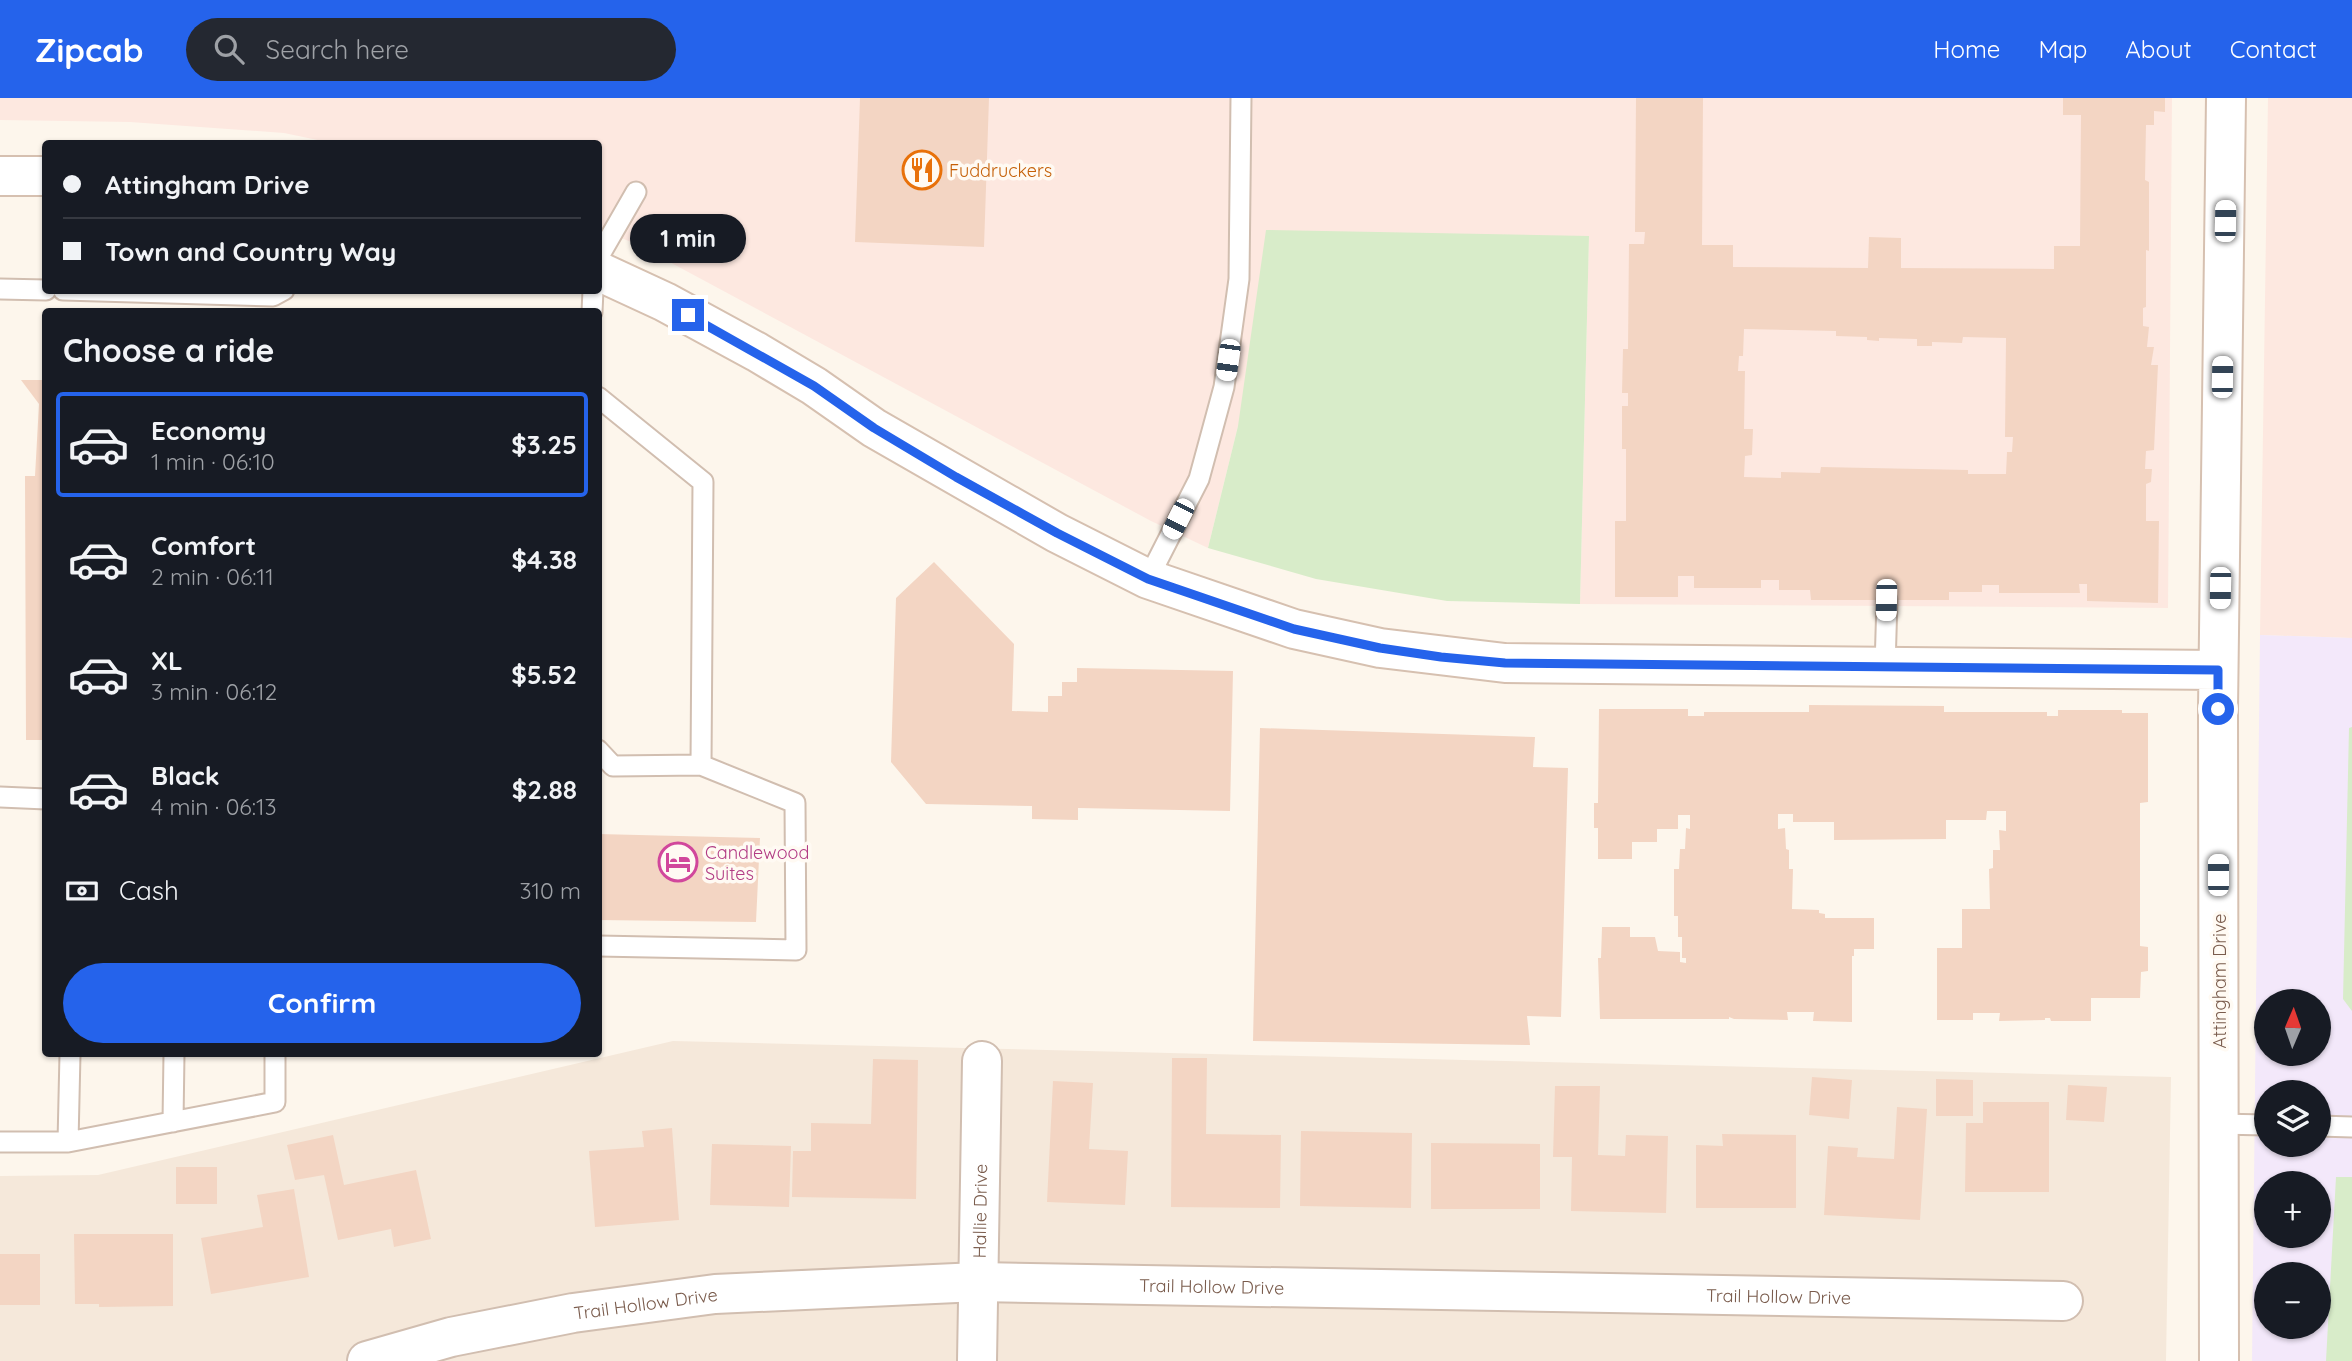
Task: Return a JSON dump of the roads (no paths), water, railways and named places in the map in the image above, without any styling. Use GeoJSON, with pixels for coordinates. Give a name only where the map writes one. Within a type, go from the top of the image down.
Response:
{"type":"FeatureCollection","features":[{"type":"Feature","properties":{"kind":"street","name":"Attingham Drive"},"geometry":{"type":"LineString","coordinates":[[2219,1361],[2218,670],[2227,98]]}},
{"type":"Feature","properties":{"kind":"street"},"geometry":{"type":"LineString","coordinates":[[0,176],[42,176]]}},
{"type":"Feature","properties":{"kind":"street"},"geometry":{"type":"LineString","coordinates":[[602,273],[666,302],[757,352],[814,386],[874,428],[1057,533],[1148,579],[1294,629],[1380,648],[1505,663],[2218,670]]}},
{"type":"Feature","properties":{"kind":"street","name":"Hallie Drive"},"geometry":{"type":"LineString","coordinates":[[977,1361],[982,1061]]}},
{"type":"Feature","properties":{"kind":"street","name":"Trail Hollow Drive"},"geometry":{"type":"LineString","coordinates":[[367,1361],[451,1337],[559,1315],[702,1296],[978,1282],[2063,1301]]}},
{"type":"Feature","properties":{"kind":"lane"},"geometry":{"type":"LineString","coordinates":[[1148,579],[1199,479],[1224,387],[1239,279],[1241,98]]}},
{"type":"Feature","properties":{"kind":"lane"},"geometry":{"type":"LineString","coordinates":[[602,251],[636,192]]}},
{"type":"Feature","properties":{"kind":"lane"},"geometry":{"type":"LineString","coordinates":[[0,289],[42,290]]}},
{"type":"Feature","properties":{"kind":"lane"},"geometry":{"type":"LineString","coordinates":[[203,294],[277,294]]}},
{"type":"Feature","properties":{"kind":"lane"},"geometry":{"type":"LineString","coordinates":[[602,400],[703,482],[701,765]]}},
{"type":"Feature","properties":{"kind":"lane"},"geometry":{"type":"LineString","coordinates":[[1885,667],[1886,600]]}},
{"type":"Feature","properties":{"kind":"lane"},"geometry":{"type":"LineString","coordinates":[[602,754],[613,766],[701,765],[794,803],[796,950],[602,946]]}},
{"type":"Feature","properties":{"kind":"lane"},"geometry":{"type":"LineString","coordinates":[[0,797],[42,799]]}},
{"type":"Feature","properties":{"kind":"lane"},"geometry":{"type":"LineString","coordinates":[[68,1142],[70,1057]]}},
{"type":"Feature","properties":{"kind":"lane"},"geometry":{"type":"LineString","coordinates":[[173,1122],[174,1057]]}},
{"type":"Feature","properties":{"kind":"lane"},"geometry":{"type":"LineString","coordinates":[[0,1142],[68,1142],[275,1102],[275,1057]]}},
{"type":"Feature","properties":{"kind":"lane"},"geometry":{"type":"LineString","coordinates":[[2219,1124],[2254,1125]]}},
{"type":"Feature","properties":{"kind":"lane"},"geometry":{"type":"LineString","coordinates":[[2331,1126],[2352,1127]]}},
{"type":"Feature","properties":{"kind":"place","name":"Fuddruckers"},"geometry":{"type":"Point","coordinates":[922,170]}},
{"type":"Feature","properties":{"kind":"place","name":"Candlewood Suites"},"geometry":{"type":"Point","coordinates":[678,862]}}]}
